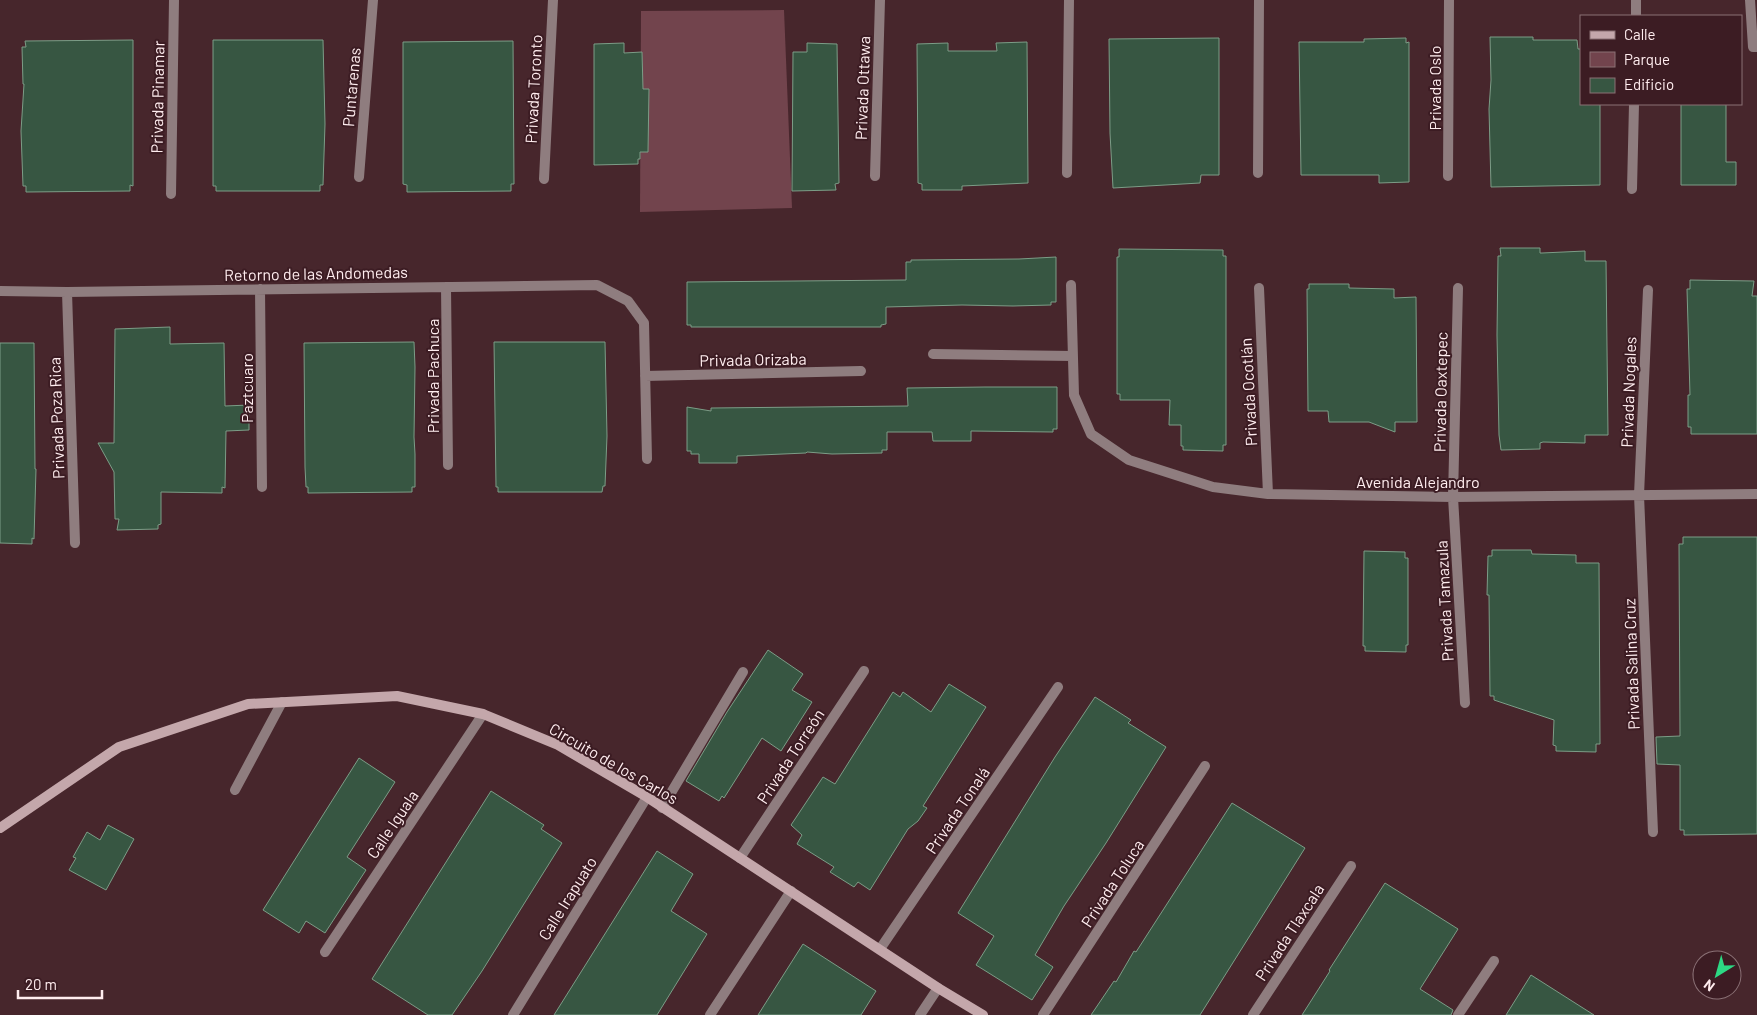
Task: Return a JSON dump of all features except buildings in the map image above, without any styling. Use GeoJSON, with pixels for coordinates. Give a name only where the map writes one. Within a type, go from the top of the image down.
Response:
{"type":"FeatureCollection","features":[{"type":"Feature","properties":{"kind":"street","name":"Privada Pinamar"},"geometry":{"type":"LineString","coordinates":[[170,194],[174,0]]}},
{"type":"Feature","properties":{"kind":"street","name":"Puntarenas"},"geometry":{"type":"LineString","coordinates":[[359,177],[373,0]]}},
{"type":"Feature","properties":{"kind":"street","name":"Privada Toronto"},"geometry":{"type":"LineString","coordinates":[[544,179],[553,0]]}},
{"type":"Feature","properties":{"kind":"street","name":"Privada Ottawa"},"geometry":{"type":"LineString","coordinates":[[875,176],[880,0]]}},
{"type":"Feature","properties":{"kind":"street"},"geometry":{"type":"LineString","coordinates":[[1068,173],[1069,0]]}},
{"type":"Feature","properties":{"kind":"street"},"geometry":{"type":"LineString","coordinates":[[1258,173],[1259,0]]}},
{"type":"Feature","properties":{"kind":"street","name":"Privada Oslo"},"geometry":{"type":"LineString","coordinates":[[1448,176],[1449,0]]}},
{"type":"Feature","properties":{"kind":"street"},"geometry":{"type":"LineString","coordinates":[[1636,0],[1636,15]]}},
{"type":"Feature","properties":{"kind":"street"},"geometry":{"type":"LineString","coordinates":[[1750,0],[1753,47],[1757,47]]}},
{"type":"Feature","properties":{"kind":"street"},"geometry":{"type":"LineString","coordinates":[[1632,188],[1634,105]]}},
{"type":"Feature","properties":{"kind":"street","name":"Retorno de las Andomedas"},"geometry":{"type":"LineString","coordinates":[[0,291],[67,292],[597,285],[628,301],[644,324],[645,376]]}},
{"type":"Feature","properties":{"kind":"street"},"geometry":{"type":"LineString","coordinates":[[933,354],[1074,356],[1071,285]]}},
{"type":"Feature","properties":{"kind":"street","name":"Privada Pachuca"},"geometry":{"type":"LineString","coordinates":[[446,286],[448,465]]}},
{"type":"Feature","properties":{"kind":"street","name":"Privada Ocotlán"},"geometry":{"type":"LineString","coordinates":[[1259,288],[1268,494]]}},
{"type":"Feature","properties":{"kind":"street","name":"Privada Oaxtepec"},"geometry":{"type":"LineString","coordinates":[[1453,497],[1458,288]]}},
{"type":"Feature","properties":{"kind":"street","name":"Paztcuaro"},"geometry":{"type":"LineString","coordinates":[[260,289],[262,487]]}},
{"type":"Feature","properties":{"kind":"street","name":"Privada Nogales"},"geometry":{"type":"LineString","coordinates":[[1639,495],[1648,290]]}},
{"type":"Feature","properties":{"kind":"street","name":"Privada Poza Rica"},"geometry":{"type":"LineString","coordinates":[[67,292],[75,543]]}},
{"type":"Feature","properties":{"kind":"street","name":"Avenida Alejandro"},"geometry":{"type":"LineString","coordinates":[[1074,356],[1074,395],[1091,434],[1129,460],[1213,487],[1268,494],[1453,497],[1757,494]]}},
{"type":"Feature","properties":{"kind":"street","name":"Privada Orizaba"},"geometry":{"type":"LineString","coordinates":[[645,376],[861,371]]}},
{"type":"Feature","properties":{"kind":"street"},"geometry":{"type":"LineString","coordinates":[[645,376],[646,459]]}},
{"type":"Feature","properties":{"kind":"street","name":"Privada Salina Cruz"},"geometry":{"type":"LineString","coordinates":[[1639,495],[1653,832]]}},
{"type":"Feature","properties":{"kind":"street","name":"Privada Tamazula"},"geometry":{"type":"LineString","coordinates":[[1453,497],[1465,703]]}},
{"type":"Feature","properties":{"kind":"street","name":"Privada Torreón"},"geometry":{"type":"LineString","coordinates":[[740,858],[864,671]]}},
{"type":"Feature","properties":{"kind":"street"},"geometry":{"type":"LineString","coordinates":[[662,808],[743,672]]}},
{"type":"Feature","properties":{"kind":"street","name":"Privada Tonalá"},"geometry":{"type":"LineString","coordinates":[[880,949],[1058,687]]}},
{"type":"Feature","properties":{"kind":"street","name":"Circuito de los Carlos"},"geometry":{"type":"LineString","coordinates":[[0,828],[119,747],[248,704],[397,696],[483,714],[558,745],[647,797],[938,988],[983,1015]]}},
{"type":"Feature","properties":{"kind":"street"},"geometry":{"type":"LineString","coordinates":[[235,790],[282,702]]}},
{"type":"Feature","properties":{"kind":"street","name":"Calle Iguala"},"geometry":{"type":"LineString","coordinates":[[325,952],[483,714]]}},
{"type":"Feature","properties":{"kind":"street","name":"Privada Toluca"},"geometry":{"type":"LineString","coordinates":[[1043,1015],[1205,766]]}},
{"type":"Feature","properties":{"kind":"street","name":"Calle Irapuato"},"geometry":{"type":"LineString","coordinates":[[513,1015],[647,797]]}},
{"type":"Feature","properties":{"kind":"street","name":"Privada Tlaxcala"},"geometry":{"type":"LineString","coordinates":[[1253,1015],[1350,866]]}},
{"type":"Feature","properties":{"kind":"street"},"geometry":{"type":"LineString","coordinates":[[710,1015],[790,891]]}},
{"type":"Feature","properties":{"kind":"street"},"geometry":{"type":"LineString","coordinates":[[1458,1015],[1494,961]]}},
{"type":"Feature","properties":{"kind":"street"},"geometry":{"type":"LineString","coordinates":[[920,1015],[938,988]]}},
{"type":"Feature","properties":{"kind":"green space"},"geometry":{"type":"Polygon","coordinates":[[[784,10],[792,208],[640,212],[641,11],[784,10]]]}}]}
